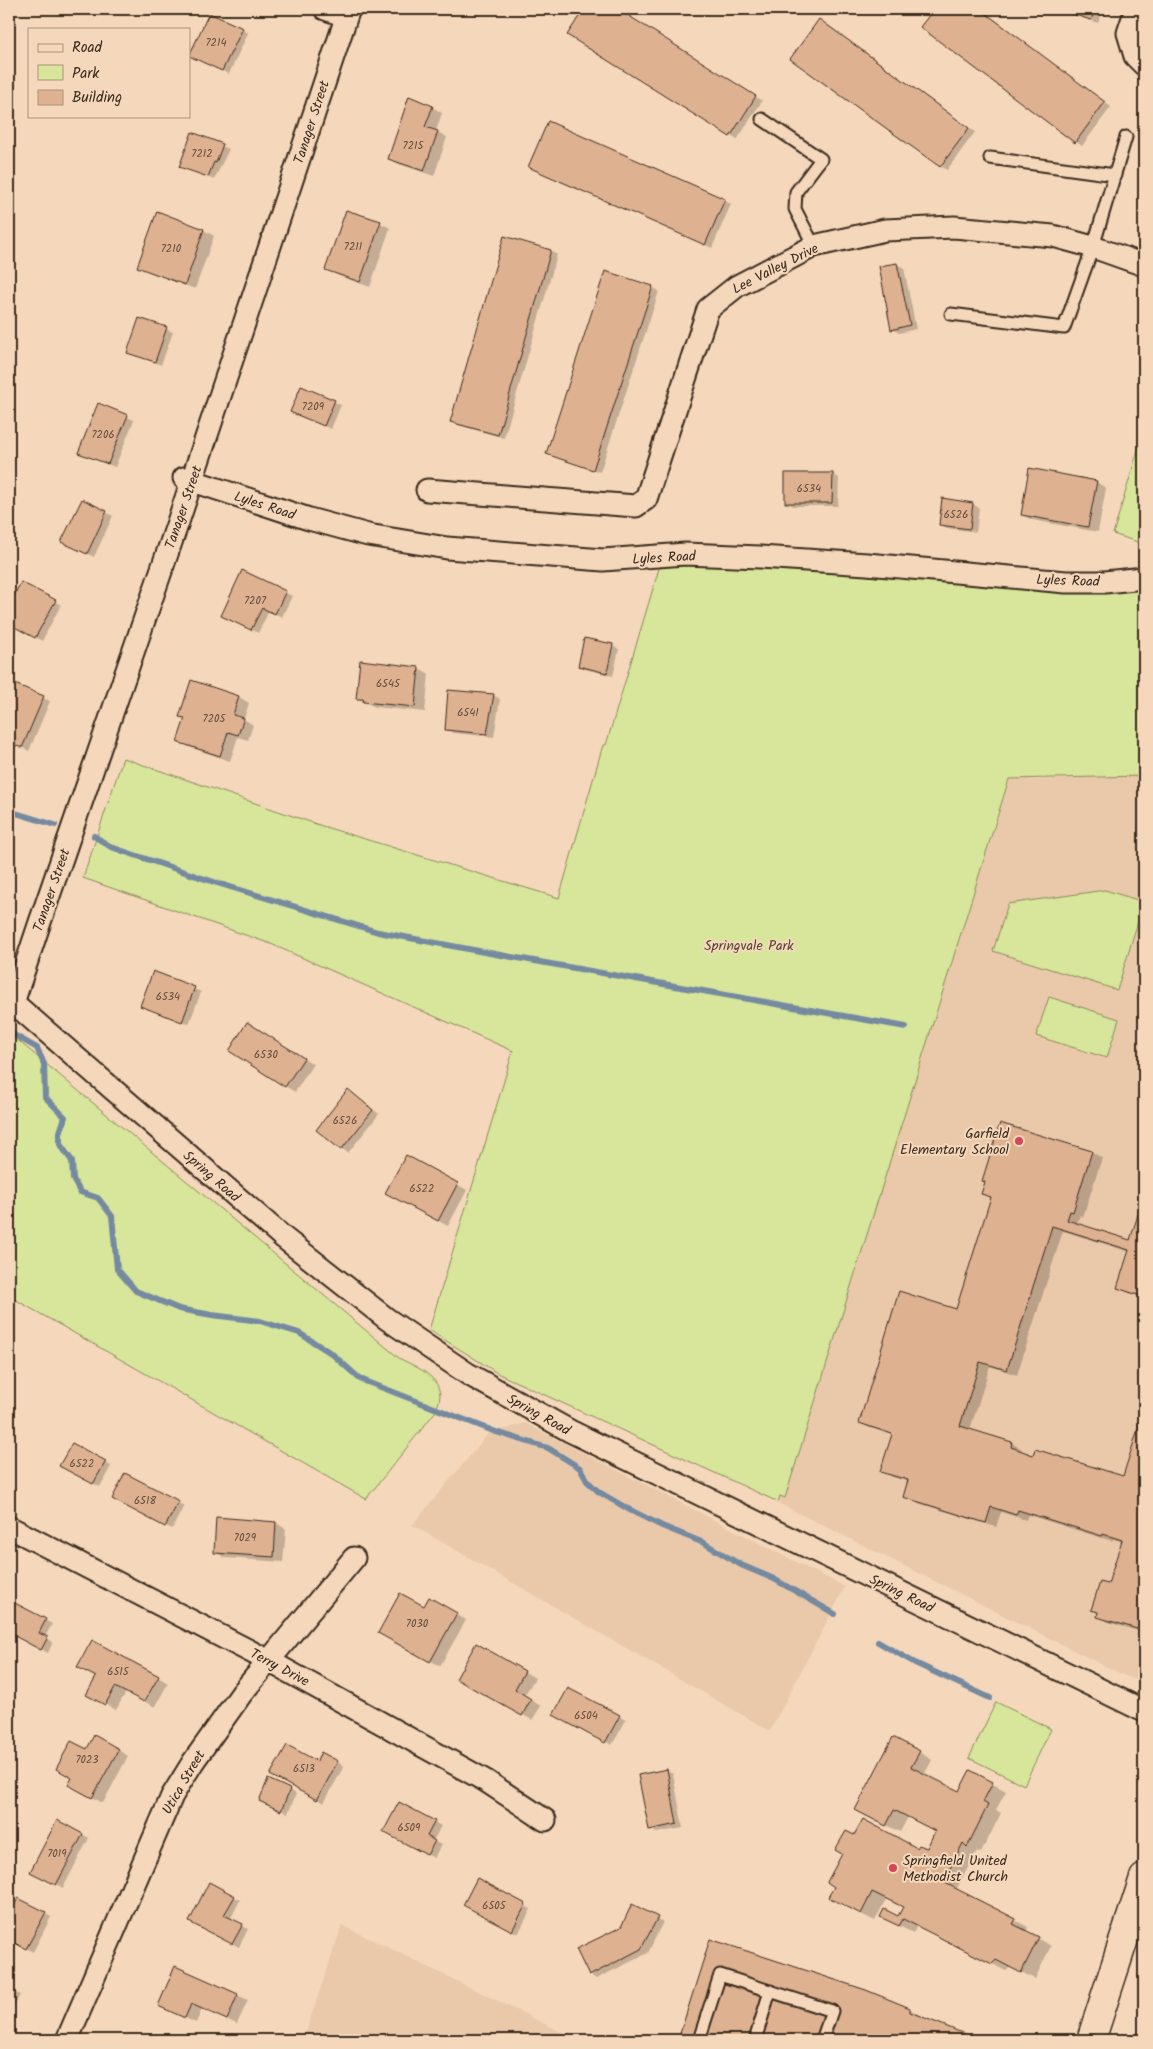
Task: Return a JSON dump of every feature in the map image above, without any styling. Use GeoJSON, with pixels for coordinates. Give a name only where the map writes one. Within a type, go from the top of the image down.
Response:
{"type":"FeatureCollection","features":[{"type":"Feature","properties":{"kind":"main road"},"geometry":{"type":"LineString","coordinates":[[1091,2040],[1144,1878]]}},
{"type":"Feature","properties":{"kind":"street"},"geometry":{"type":"LineString","coordinates":[[325,9],[348,13]]}},
{"type":"Feature","properties":{"kind":"street"},"geometry":{"type":"LineString","coordinates":[[1136,9],[1128,33],[1136,56],[1144,65]]}},
{"type":"Feature","properties":{"kind":"street","name":"Tanager Street"},"geometry":{"type":"LineString","coordinates":[[11,1001],[40,922],[188,479],[348,13]]}},
{"type":"Feature","properties":{"kind":"street","name":"Lee Valley Drive"},"geometry":{"type":"LineString","coordinates":[[427,490],[636,506],[646,499],[708,309],[736,286],[814,246],[885,230],[954,227],[1053,236],[1094,247],[1144,265]]}},
{"type":"Feature","properties":{"kind":"street","name":"Lyles Road"},"geometry":{"type":"LineString","coordinates":[[188,479],[309,519],[368,534],[446,548],[603,560],[685,554],[760,557],[867,564],[1066,582],[1105,582],[1144,578]]}},
{"type":"Feature","properties":{"kind":"street","name":"Spring Road"},"geometry":{"type":"LineString","coordinates":[[11,1001],[284,1238],[387,1319],[468,1374],[579,1435],[1144,1711]]}},
{"type":"Feature","properties":{"kind":"street","name":"Terry Drive"},"geometry":{"type":"LineString","coordinates":[[9,1527],[269,1661],[486,1781],[545,1820]]}},
{"type":"Feature","properties":{"kind":"street","name":"Utica Street"},"geometry":{"type":"LineString","coordinates":[[66,2040],[172,1796],[192,1762],[237,1700],[354,1558]]}},
{"type":"Feature","properties":{"kind":"lane"},"geometry":{"type":"LineString","coordinates":[[762,119],[821,158],[796,192],[795,209],[814,246]]}},
{"type":"Feature","properties":{"kind":"lane"},"geometry":{"type":"LineString","coordinates":[[951,314],[1064,328],[1094,247],[1126,137]]}},
{"type":"Feature","properties":{"kind":"lane"},"geometry":{"type":"LineString","coordinates":[[990,158],[1115,175]]}},
{"type":"Feature","properties":{"kind":"lane"},"geometry":{"type":"LineString","coordinates":[[699,2040],[720,1975],[832,2011],[822,2040]]}},
{"type":"Feature","properties":{"kind":"lane"},"geometry":{"type":"LineString","coordinates":[[755,2040],[770,1991]]}},
{"type":"Feature","properties":{"kind":"shaded area","name":"Garfield Elementary School"},"geometry":{"type":"Polygon","coordinates":[[[1144,776],[1144,1683],[1123,1675],[778,1503],[1009,778],[1036,780],[1144,776]]]}},
{"type":"Feature","properties":{"kind":"shaded area"},"geometry":{"type":"Polygon","coordinates":[[[525,1423],[845,1587],[770,1731],[412,1525],[488,1434],[525,1423]]]}},
{"type":"Feature","properties":{"kind":"shaded area"},"geometry":{"type":"Polygon","coordinates":[[[342,1925],[578,2040],[303,2040],[342,1925]]]}},
{"type":"Feature","properties":{"kind":"green space"},"geometry":{"type":"Polygon","coordinates":[[[1144,430],[1144,544],[1113,534],[1144,430]]]}},
{"type":"Feature","properties":{"kind":"green space","name":"Springvale Park"},"geometry":{"type":"Polygon","coordinates":[[[664,552],[1144,576],[1144,776],[1009,779],[785,1498],[780,1496],[778,1502],[499,1374],[429,1330],[513,1051],[271,944],[83,878],[123,758],[322,826],[559,898],[603,745],[606,745],[664,552]]]}},
{"type":"Feature","properties":{"kind":"green space"},"geometry":{"type":"Polygon","coordinates":[[[1105,890],[1144,902],[1117,990],[993,951],[1008,904],[1105,890]]]}},
{"type":"Feature","properties":{"kind":"green space"},"geometry":{"type":"Polygon","coordinates":[[[1049,997],[1119,1019],[1107,1058],[1036,1036],[1049,997]]]}},
{"type":"Feature","properties":{"kind":"green space"},"geometry":{"type":"Polygon","coordinates":[[[9,1033],[399,1358],[425,1372],[435,1382],[440,1395],[436,1411],[366,1499],[9,1296],[9,1033]]]}},
{"type":"Feature","properties":{"kind":"green space"},"geometry":{"type":"Polygon","coordinates":[[[996,1702],[1051,1729],[1024,1785],[969,1758],[996,1702]]]}},
{"type":"Feature","properties":{"kind":"building"},"geometry":{"type":"Polygon","coordinates":[[[584,9],[618,9],[756,96],[730,137],[567,35],[584,9]]]}},
{"type":"Feature","properties":{"kind":"building"},"geometry":{"type":"Polygon","coordinates":[[[934,9],[980,9],[1105,102],[1075,143],[920,27],[934,9]]]}},
{"type":"Feature","properties":{"kind":"building"},"geometry":{"type":"Polygon","coordinates":[[[1057,9],[1095,9],[1091,20],[1057,9]]]}},
{"type":"Feature","properties":{"kind":"building"},"geometry":{"type":"Polygon","coordinates":[[[209,13],[243,28],[222,71],[190,56],[209,13]]]}},
{"type":"Feature","properties":{"kind":"building"},"geometry":{"type":"Polygon","coordinates":[[[819,19],[969,128],[940,167],[790,59],[819,19]]]}},
{"type":"Feature","properties":{"kind":"building"},"geometry":{"type":"Polygon","coordinates":[[[409,96],[433,106],[425,127],[438,131],[424,171],[388,159],[409,96]]]}},
{"type":"Feature","properties":{"kind":"building"},"geometry":{"type":"Polygon","coordinates":[[[548,121],[725,199],[705,245],[528,167],[548,121]]]}},
{"type":"Feature","properties":{"kind":"building"},"geometry":{"type":"Polygon","coordinates":[[[192,132],[223,144],[208,177],[179,167],[192,132]]]}},
{"type":"Feature","properties":{"kind":"building"},"geometry":{"type":"Polygon","coordinates":[[[346,210],[381,221],[360,282],[325,270],[346,210]]]}},
{"type":"Feature","properties":{"kind":"building"},"geometry":{"type":"Polygon","coordinates":[[[157,211],[204,229],[185,285],[137,267],[157,211]]]}},
{"type":"Feature","properties":{"kind":"building"},"geometry":{"type":"Polygon","coordinates":[[[504,236],[551,250],[498,435],[450,422],[504,236]]]}},
{"type":"Feature","properties":{"kind":"building"},"geometry":{"type":"Polygon","coordinates":[[[897,263],[910,325],[891,330],[879,266],[897,263]]]}},
{"type":"Feature","properties":{"kind":"building"},"geometry":{"type":"Polygon","coordinates":[[[605,271],[653,286],[593,470],[546,454],[605,271]]]}},
{"type":"Feature","properties":{"kind":"building"},"geometry":{"type":"Polygon","coordinates":[[[139,318],[167,327],[155,362],[127,353],[139,318]]]}},
{"type":"Feature","properties":{"kind":"building"},"geometry":{"type":"Polygon","coordinates":[[[301,386],[335,400],[324,426],[290,412],[301,386]]]}},
{"type":"Feature","properties":{"kind":"building"},"geometry":{"type":"Polygon","coordinates":[[[98,403],[128,415],[108,464],[78,453],[98,403]]]}},
{"type":"Feature","properties":{"kind":"building"},"geometry":{"type":"Polygon","coordinates":[[[1029,468],[1097,481],[1088,527],[1021,515],[1029,468]]]}},
{"type":"Feature","properties":{"kind":"building"},"geometry":{"type":"Polygon","coordinates":[[[785,473],[833,473],[832,503],[785,503],[785,473]]]}},
{"type":"Feature","properties":{"kind":"building"},"geometry":{"type":"Polygon","coordinates":[[[942,498],[973,503],[970,529],[939,525],[942,498]]]}},
{"type":"Feature","properties":{"kind":"building"},"geometry":{"type":"Polygon","coordinates":[[[82,499],[107,511],[87,554],[61,542],[82,499]]]}},
{"type":"Feature","properties":{"kind":"building"},"geometry":{"type":"Polygon","coordinates":[[[242,570],[286,591],[275,614],[262,608],[251,630],[221,616],[242,570]]]}},
{"type":"Feature","properties":{"kind":"building"},"geometry":{"type":"Polygon","coordinates":[[[21,582],[56,600],[35,638],[9,624],[9,605],[21,582]]]}},
{"type":"Feature","properties":{"kind":"building"},"geometry":{"type":"Polygon","coordinates":[[[584,638],[613,644],[607,673],[578,666],[584,638]]]}},
{"type":"Feature","properties":{"kind":"building"},"geometry":{"type":"Polygon","coordinates":[[[360,660],[419,667],[415,707],[363,702],[364,699],[356,699],[360,660]]]}},
{"type":"Feature","properties":{"kind":"building"},"geometry":{"type":"Polygon","coordinates":[[[191,680],[239,696],[233,715],[244,718],[238,735],[228,732],[220,756],[177,742],[185,718],[179,717],[191,680]]]}},
{"type":"Feature","properties":{"kind":"building"},"geometry":{"type":"Polygon","coordinates":[[[15,684],[44,696],[22,748],[9,743],[9,700],[15,684]]]}},
{"type":"Feature","properties":{"kind":"building"},"geometry":{"type":"Polygon","coordinates":[[[448,690],[494,694],[487,734],[445,730],[448,690]]]}},
{"type":"Feature","properties":{"kind":"building"},"geometry":{"type":"Polygon","coordinates":[[[153,971],[195,987],[182,1022],[140,1006],[153,971]]]}},
{"type":"Feature","properties":{"kind":"building"},"geometry":{"type":"Polygon","coordinates":[[[247,1022],[304,1058],[285,1087],[229,1051],[247,1022]]]}},
{"type":"Feature","properties":{"kind":"building"},"geometry":{"type":"Polygon","coordinates":[[[348,1089],[373,1110],[341,1150],[316,1130],[348,1089]]]}},
{"type":"Feature","properties":{"kind":"building"},"geometry":{"type":"Polygon","coordinates":[[[1000,1123],[1092,1151],[1073,1212],[1070,1211],[1067,1220],[1130,1240],[1144,1199],[1144,1297],[1117,1288],[1129,1250],[1052,1226],[1007,1370],[980,1362],[960,1426],[1012,1442],[1011,1447],[1033,1455],[1035,1449],[1123,1476],[1144,1410],[1144,1631],[1097,1617],[1098,1612],[1091,1610],[1100,1582],[1108,1584],[1122,1540],[1103,1534],[1102,1536],[1018,1510],[1016,1515],[991,1507],[986,1523],[903,1497],[908,1480],[880,1472],[892,1434],[859,1423],[899,1291],[956,1309],[991,1197],[981,1194],[985,1182],[982,1181],[1000,1123]]]}},
{"type":"Feature","properties":{"kind":"building"},"geometry":{"type":"Polygon","coordinates":[[[406,1155],[458,1183],[438,1221],[385,1193],[406,1155]]]}},
{"type":"Feature","properties":{"kind":"building"},"geometry":{"type":"Polygon","coordinates":[[[72,1443],[106,1461],[93,1484],[59,1466],[72,1443]]]}},
{"type":"Feature","properties":{"kind":"building"},"geometry":{"type":"Polygon","coordinates":[[[125,1473],[179,1501],[165,1527],[112,1499],[125,1473]]]}},
{"type":"Feature","properties":{"kind":"building"},"geometry":{"type":"Polygon","coordinates":[[[216,1517],[276,1522],[274,1557],[214,1553],[216,1517]]]}},
{"type":"Feature","properties":{"kind":"building"},"geometry":{"type":"Polygon","coordinates":[[[400,1593],[424,1606],[429,1597],[457,1613],[430,1662],[378,1633],[400,1593]]]}},
{"type":"Feature","properties":{"kind":"building"},"geometry":{"type":"Polygon","coordinates":[[[9,1600],[46,1619],[39,1633],[48,1637],[41,1650],[9,1633],[9,1600]]]}},
{"type":"Feature","properties":{"kind":"building"},"geometry":{"type":"Polygon","coordinates":[[[92,1640],[159,1676],[144,1702],[115,1687],[105,1705],[86,1695],[96,1677],[77,1667],[92,1640]]]}},
{"type":"Feature","properties":{"kind":"building"},"geometry":{"type":"Polygon","coordinates":[[[476,1643],[525,1671],[515,1689],[531,1699],[522,1716],[456,1679],[476,1643]]]}},
{"type":"Feature","properties":{"kind":"building"},"geometry":{"type":"Polygon","coordinates":[[[568,1688],[620,1715],[605,1743],[553,1715],[568,1688]]]}},
{"type":"Feature","properties":{"kind":"building"},"geometry":{"type":"Polygon","coordinates":[[[94,1735],[119,1749],[92,1798],[68,1785],[72,1778],[56,1769],[71,1741],[87,1749],[94,1735]]]}},
{"type":"Feature","properties":{"kind":"building","name":"Springfield United Methodist Church"},"geometry":{"type":"Polygon","coordinates":[[[893,1737],[920,1751],[911,1767],[959,1791],[970,1770],[993,1782],[983,1802],[988,1805],[967,1847],[963,1843],[943,1882],[1016,1919],[1013,1924],[1039,1937],[1021,1973],[996,1960],[992,1964],[903,1919],[899,1926],[880,1917],[884,1909],[898,1916],[903,1907],[872,1892],[861,1914],[828,1897],[834,1887],[827,1882],[842,1854],[835,1850],[846,1831],[854,1835],[863,1819],[917,1848],[919,1845],[927,1848],[935,1831],[894,1810],[886,1826],[855,1810],[893,1737]]]}},
{"type":"Feature","properties":{"kind":"building"},"geometry":{"type":"Polygon","coordinates":[[[287,1745],[317,1761],[321,1752],[338,1761],[317,1800],[270,1775],[287,1745]]]}},
{"type":"Feature","properties":{"kind":"building"},"geometry":{"type":"Polygon","coordinates":[[[667,1769],[677,1824],[649,1830],[638,1775],[667,1769]]]}},
{"type":"Feature","properties":{"kind":"building"},"geometry":{"type":"Polygon","coordinates":[[[268,1779],[290,1789],[281,1811],[259,1801],[268,1779]]]}},
{"type":"Feature","properties":{"kind":"building"},"geometry":{"type":"Polygon","coordinates":[[[399,1802],[435,1821],[427,1836],[435,1841],[427,1855],[383,1832],[399,1802]]]}},
{"type":"Feature","properties":{"kind":"building"},"geometry":{"type":"Polygon","coordinates":[[[57,1820],[83,1834],[56,1885],[30,1872],[57,1820]]]}},
{"type":"Feature","properties":{"kind":"building"},"geometry":{"type":"Polygon","coordinates":[[[477,1878],[526,1904],[512,1931],[463,1905],[477,1878]]]}},
{"type":"Feature","properties":{"kind":"building"},"geometry":{"type":"Polygon","coordinates":[[[209,1882],[235,1896],[224,1915],[243,1924],[232,1944],[189,1922],[209,1882]]]}},
{"type":"Feature","properties":{"kind":"building"},"geometry":{"type":"Polygon","coordinates":[[[18,1898],[46,1912],[26,1949],[9,1940],[9,1916],[18,1898]]]}},
{"type":"Feature","properties":{"kind":"building"},"geometry":{"type":"Polygon","coordinates":[[[632,1904],[658,1917],[641,1949],[589,1976],[576,1949],[621,1927],[632,1904]]]}},
{"type":"Feature","properties":{"kind":"building"},"geometry":{"type":"Polygon","coordinates":[[[710,1939],[866,1990],[910,2008],[910,2012],[980,2040],[678,2040],[710,1939]]]}},
{"type":"Feature","properties":{"kind":"building"},"geometry":{"type":"Polygon","coordinates":[[[175,1966],[238,1994],[227,2020],[191,2004],[185,2018],[158,2006],[175,1966]]]}},
{"type":"Feature","properties":{"kind":"waterway"},"geometry":{"type":"LineString","coordinates":[[9,811],[55,825]]}},
{"type":"Feature","properties":{"kind":"waterway"},"geometry":{"type":"LineString","coordinates":[[94,836],[111,847],[217,883],[378,932],[906,1027]]}},
{"type":"Feature","properties":{"kind":"waterway"},"geometry":{"type":"LineString","coordinates":[[9,1032],[37,1048],[44,1064],[45,1097],[65,1117],[60,1132],[60,1144],[72,1161],[73,1179],[80,1192],[98,1198],[112,1216],[117,1269],[136,1291],[179,1309],[260,1321],[299,1333],[331,1353],[360,1379],[496,1432],[548,1448],[580,1468],[587,1481],[599,1492],[628,1509],[662,1526],[704,1543],[741,1565],[774,1579],[835,1614]]}},
{"type":"Feature","properties":{"kind":"waterway"},"geometry":{"type":"LineString","coordinates":[[878,1642],[915,1663],[990,1698]]}},
{"type":"Feature","properties":{"kind":"place","name":"Garfield Elementary School"},"geometry":{"type":"Point","coordinates":[1019,1141]}},
{"type":"Feature","properties":{"kind":"place","name":"Springfield United Methodist Church"},"geometry":{"type":"Point","coordinates":[893,1868]}}]}
